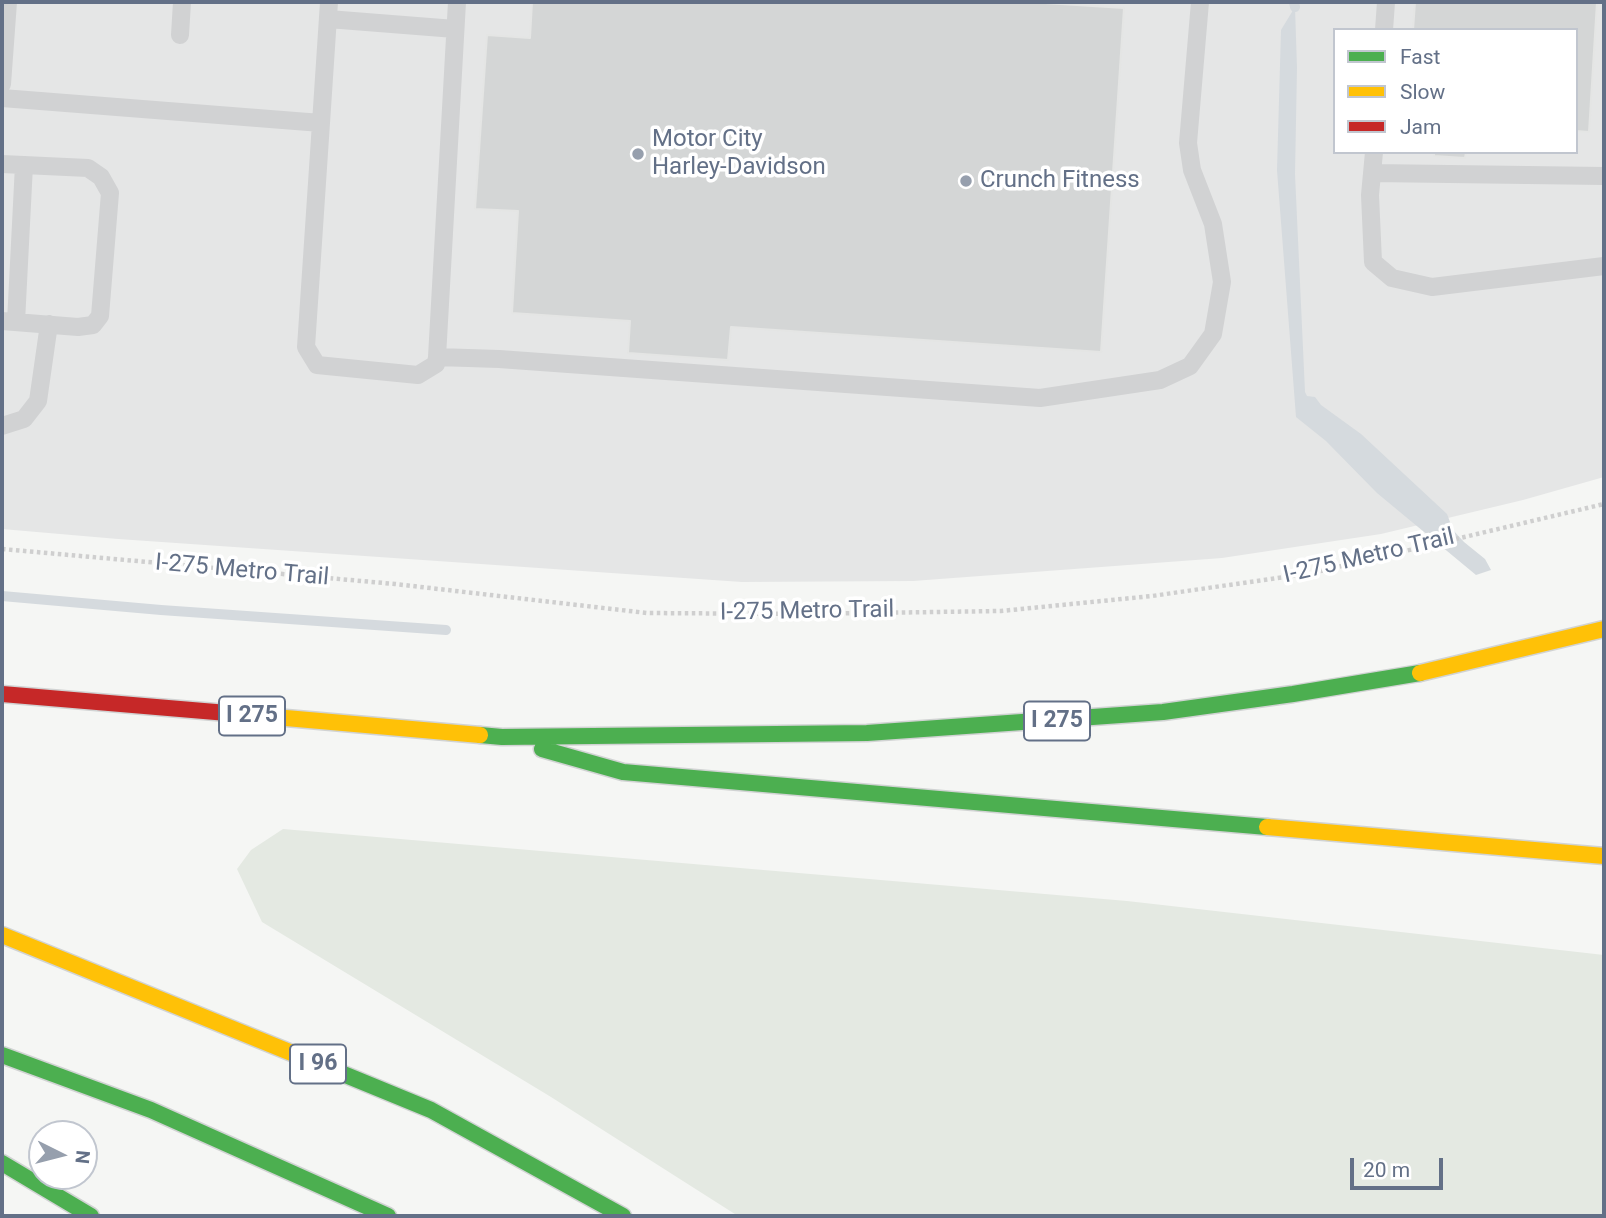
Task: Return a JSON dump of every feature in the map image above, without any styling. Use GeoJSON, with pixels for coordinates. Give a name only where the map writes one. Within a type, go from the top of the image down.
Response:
{"type":"FeatureCollection","features":[{"type":"Feature","properties":{"kind":"highway","name":"I 275"},"geometry":{"type":"LineString","coordinates":[[2,694],[502,737],[867,733],[1163,712],[1293,694],[1425,672],[1604,629]]}},
{"type":"Feature","properties":{"kind":"highway"},"geometry":{"type":"LineString","coordinates":[[502,737],[624,772],[1604,856]]}},
{"type":"Feature","properties":{"kind":"highway","name":"I 96"},"geometry":{"type":"LineString","coordinates":[[2,935],[432,1110],[623,1216]]}},
{"type":"Feature","properties":{"kind":"highway"},"geometry":{"type":"LineString","coordinates":[[2,1055],[151,1110],[388,1216]]}},
{"type":"Feature","properties":{"kind":"highway"},"geometry":{"type":"LineString","coordinates":[[2,1163],[91,1216]]}},
{"type":"Feature","properties":{"kind":"lane"},"geometry":{"type":"LineString","coordinates":[[2,84],[8,2]]}},
{"type":"Feature","properties":{"kind":"lane"},"geometry":{"type":"LineString","coordinates":[[180,35],[182,2]]}},
{"type":"Feature","properties":{"kind":"lane"},"geometry":{"type":"LineString","coordinates":[[455,29],[329,10],[306,347],[317,365],[418,375],[436,364],[457,2]]}},
{"type":"Feature","properties":{"kind":"lane"},"geometry":{"type":"LineString","coordinates":[[436,357],[499,359],[1041,398],[1160,380],[1190,366],[1213,334],[1222,282],[1213,224],[1192,170],[1188,143],[1200,2]]}},
{"type":"Feature","properties":{"kind":"lane"},"geometry":{"type":"LineString","coordinates":[[1384,28],[1386,2]]}},
{"type":"Feature","properties":{"kind":"lane"},"geometry":{"type":"LineString","coordinates":[[2,98],[321,123]]}},
{"type":"Feature","properties":{"kind":"lane"},"geometry":{"type":"LineString","coordinates":[[1374,154],[1370,195],[1373,262],[1392,278],[1432,287],[1604,266]]}},
{"type":"Feature","properties":{"kind":"lane"},"geometry":{"type":"LineString","coordinates":[[2,164],[24,165],[88,168],[101,177],[110,193],[100,316],[93,325],[78,327],[9,322],[24,165]]}},
{"type":"Feature","properties":{"kind":"lane"},"geometry":{"type":"LineString","coordinates":[[1372,173],[1604,176]]}},
{"type":"Feature","properties":{"kind":"lane"},"geometry":{"type":"LineString","coordinates":[[2,426],[24,419],[37,401],[49,324]]}},
{"type":"Feature","properties":{"kind":"path","name":"I-275 Metro Trail"},"geometry":{"type":"LineString","coordinates":[[2,549],[395,584],[647,613],[1001,611],[1152,596],[1312,573],[1604,503]]}},
{"type":"Feature","properties":{"kind":"shaded area"},"geometry":{"type":"Polygon","coordinates":[[[2,2],[1604,2],[1604,477],[1523,500],[1381,534],[1222,558],[913,581],[742,582],[2,529],[2,2]]]}},
{"type":"Feature","properties":{"kind":"shaded area"},"geometry":{"type":"Polygon","coordinates":[[[1295,7],[1295,174],[1305,392],[1361,434],[1447,514],[1453,530],[1485,559],[1491,570],[1476,575],[1377,493],[1326,441],[1296,417],[1277,170],[1281,30],[1295,7]]]}},
{"type":"Feature","properties":{"kind":"shaded area"},"geometry":{"type":"Polygon","coordinates":[[[283,829],[1127,901],[1604,955],[1604,1216],[738,1216],[551,1097],[262,922],[237,869],[251,850],[283,829]]]}},
{"type":"Feature","properties":{"kind":"building"},"geometry":{"type":"Polygon","coordinates":[[[532,2],[1029,2],[1124,8],[1101,352],[731,327],[728,360],[628,353],[630,321],[512,313],[518,211],[475,209],[487,35],[530,38],[532,2]]]}},
{"type":"Feature","properties":{"kind":"building"},"geometry":{"type":"Polygon","coordinates":[[[1415,2],[1597,2],[1589,132],[1578,131],[1578,28],[1413,28],[1415,2]]]}},
{"type":"Feature","properties":{"kind":"building"},"geometry":{"type":"Polygon","coordinates":[[[1434,154],[1466,154],[1465,158],[1434,154]]]}},
{"type":"Feature","properties":{"kind":"waterway"},"geometry":{"type":"LineString","coordinates":[[1294,2],[1295,7]]}},
{"type":"Feature","properties":{"kind":"waterway"},"geometry":{"type":"LineString","coordinates":[[2,596],[446,630]]}},
{"type":"Feature","properties":{"kind":"traffic: fast"},"geometry":{"type":"LineString","coordinates":[[480,735],[502,737],[867,733],[1163,712],[1420,673]]}},
{"type":"Feature","properties":{"kind":"traffic: fast"},"geometry":{"type":"LineString","coordinates":[[542,749],[623,772],[1267,827]]}},
{"type":"Feature","properties":{"kind":"traffic: fast"},"geometry":{"type":"LineString","coordinates":[[2,1055],[151,1110],[388,1216]]}},
{"type":"Feature","properties":{"kind":"traffic: fast"},"geometry":{"type":"LineString","coordinates":[[336,1071],[431,1110],[623,1216]]}},
{"type":"Feature","properties":{"kind":"traffic: fast"},"geometry":{"type":"LineString","coordinates":[[2,1163],[91,1216]]}},
{"type":"Feature","properties":{"kind":"traffic: slow"},"geometry":{"type":"LineString","coordinates":[[1420,673],[1604,629]]}},
{"type":"Feature","properties":{"kind":"traffic: slow"},"geometry":{"type":"LineString","coordinates":[[263,716],[480,735]]}},
{"type":"Feature","properties":{"kind":"traffic: slow"},"geometry":{"type":"LineString","coordinates":[[1267,827],[1604,856]]}},
{"type":"Feature","properties":{"kind":"traffic: slow"},"geometry":{"type":"LineString","coordinates":[[2,935],[336,1071]]}},
{"type":"Feature","properties":{"kind":"traffic: jam"},"geometry":{"type":"LineString","coordinates":[[2,694],[263,716]]}},
{"type":"Feature","properties":{"kind":"place","name":"Motor City Harley-Davidson"},"geometry":{"type":"Point","coordinates":[638,154]}},
{"type":"Feature","properties":{"kind":"place","name":"Crunch Fitness"},"geometry":{"type":"Point","coordinates":[966,181]}}]}
